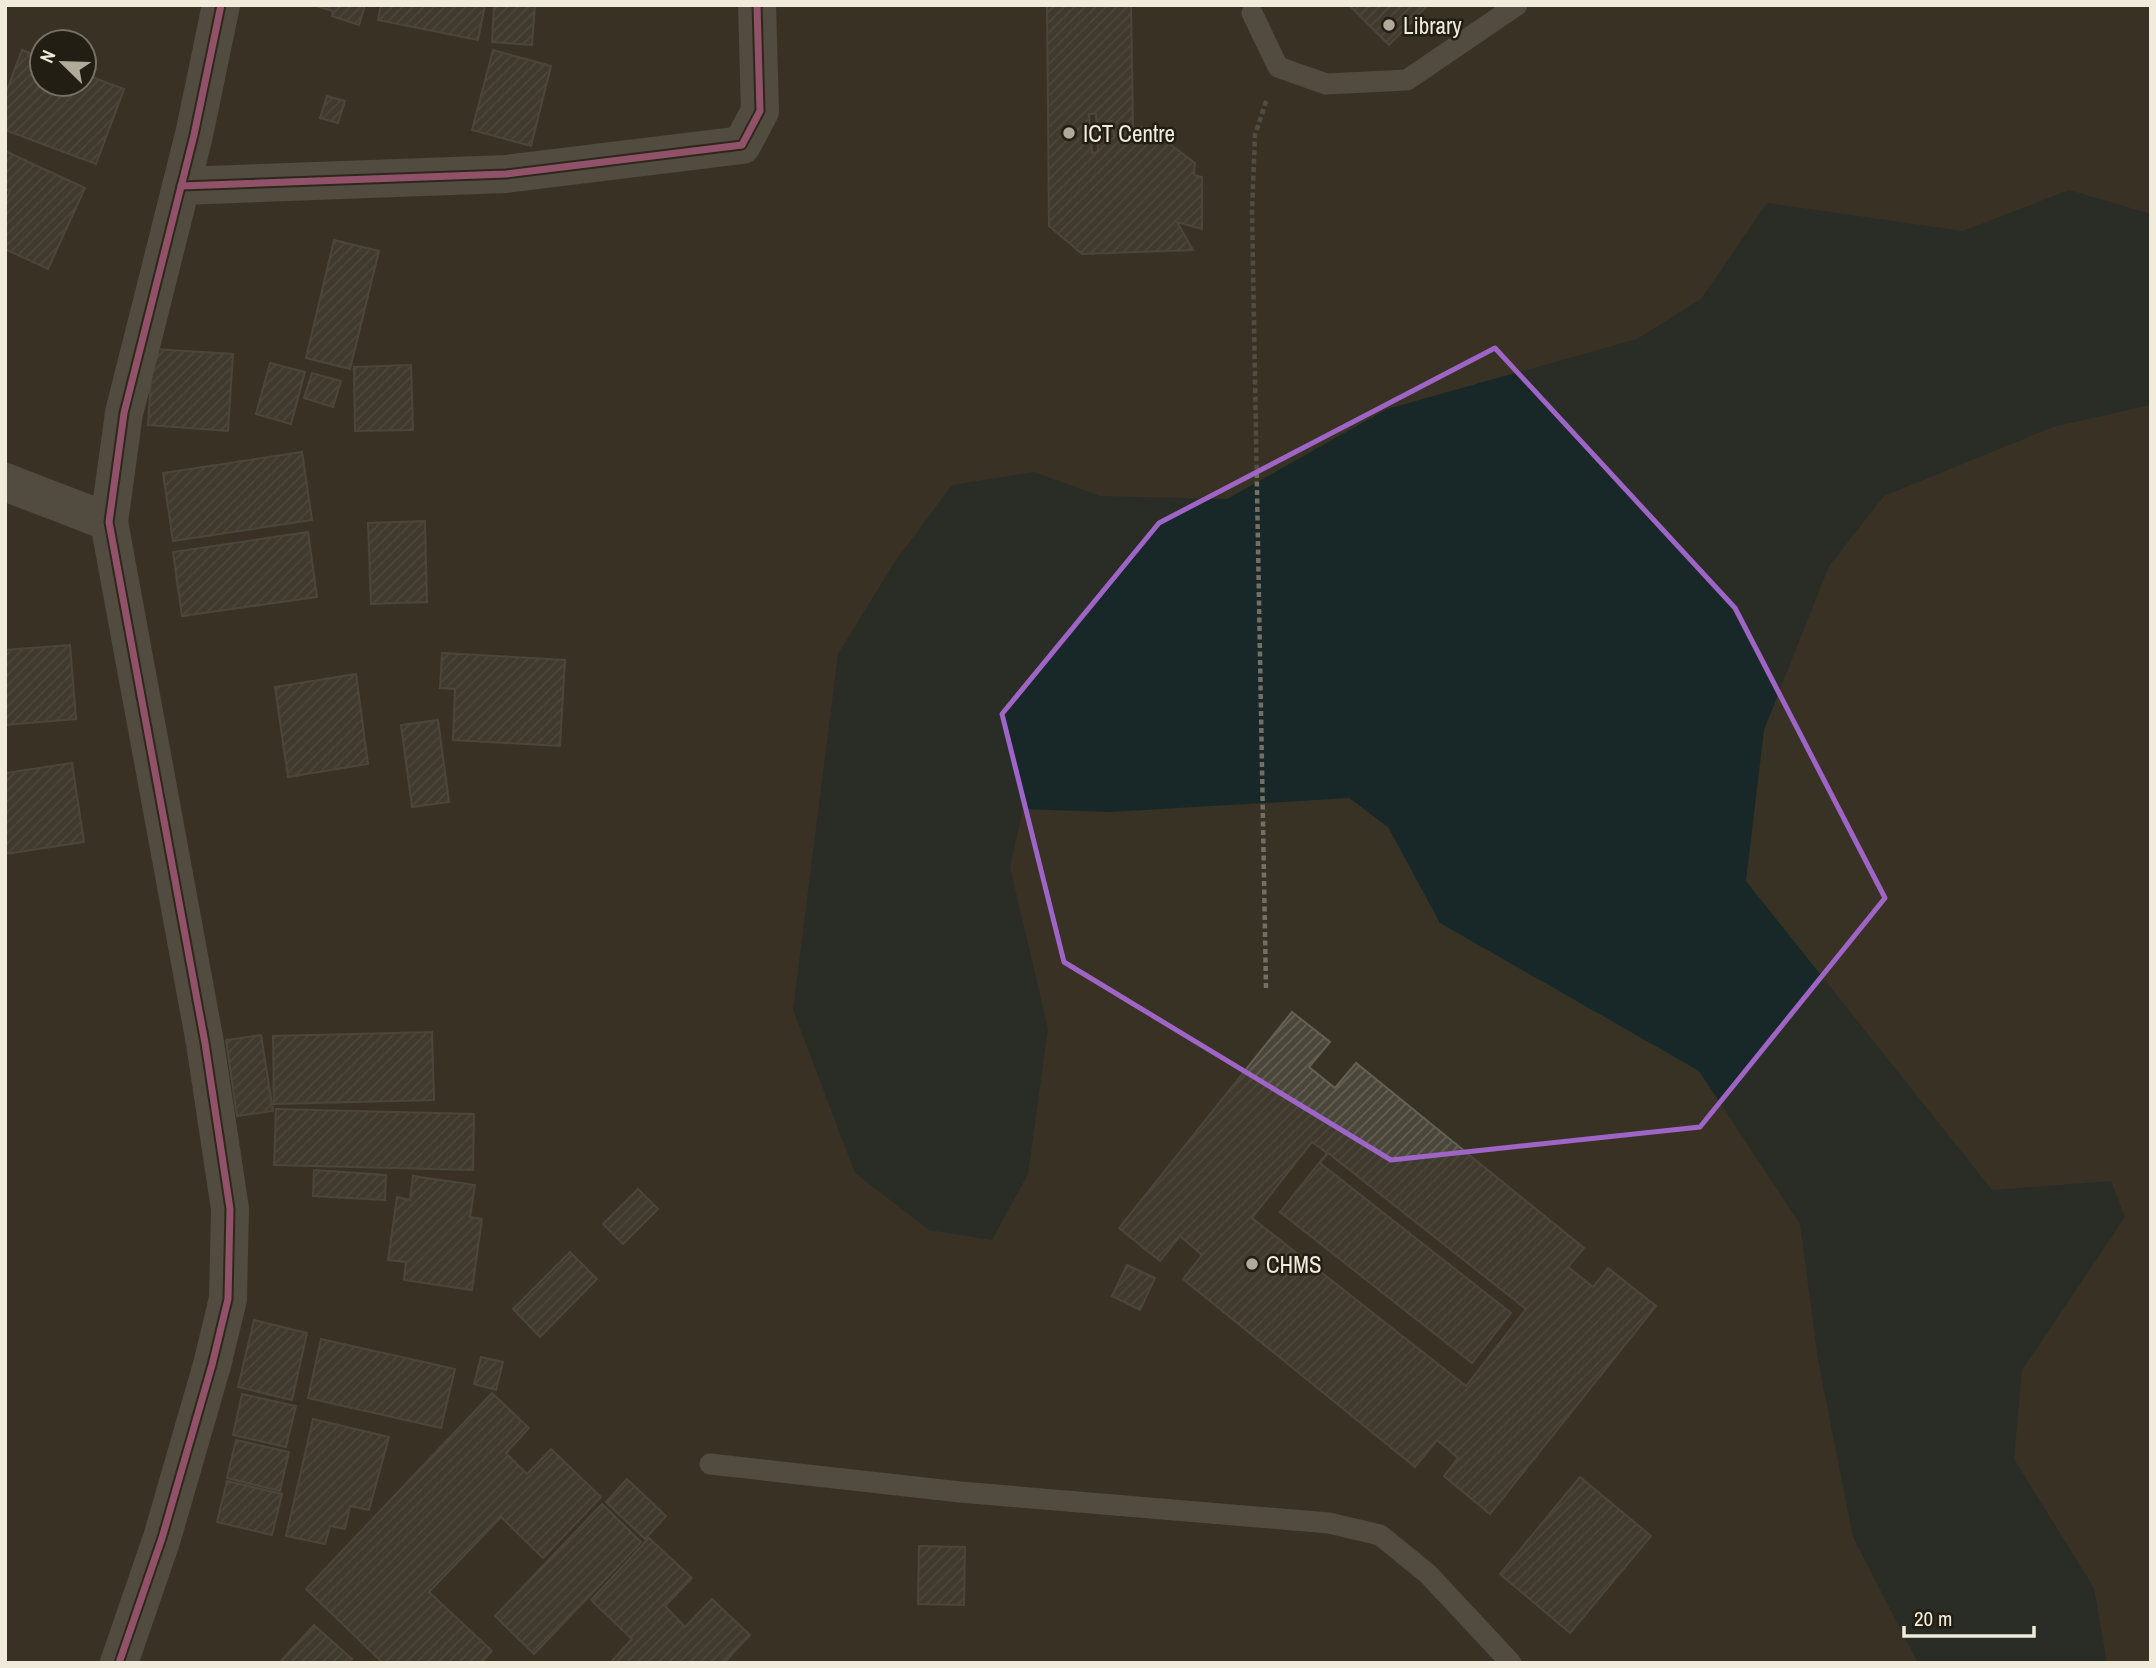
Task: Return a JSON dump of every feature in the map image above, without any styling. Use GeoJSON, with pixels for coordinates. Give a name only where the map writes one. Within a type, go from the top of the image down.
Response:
{"type":"FeatureCollection","features":[{"type":"Feature","properties":{"kind":"street"},"geometry":{"type":"LineString","coordinates":[[119,1663],[162,1538],[212,1365],[228,1299],[230,1209],[205,1043],[109,522],[124,413],[181,186],[221,5]]}},
{"type":"Feature","properties":{"kind":"street"},"geometry":{"type":"LineString","coordinates":[[181,186],[506,174],[742,145],[760,111],[757,5]]}},
{"type":"Feature","properties":{"kind":"street"},"geometry":{"type":"LineString","coordinates":[[5,482],[109,522]]}},
{"type":"Feature","properties":{"kind":"lane"},"geometry":{"type":"LineString","coordinates":[[1252,13],[1278,67],[1326,84],[1407,80],[1517,5]]}},
{"type":"Feature","properties":{"kind":"lane"},"geometry":{"type":"LineString","coordinates":[[710,1464],[960,1492],[1329,1523],[1380,1535],[1428,1574],[1511,1663]]}},
{"type":"Feature","properties":{"kind":"path"},"geometry":{"type":"LineString","coordinates":[[1266,988],[1252,212],[1255,135],[1278,67]]}},
{"type":"Feature","properties":{"kind":"highlighted area"},"geometry":{"type":"Polygon","coordinates":[[[1495,348],[1735,608],[1885,898],[1700,1127],[1391,1160],[1064,962],[1002,714],[1159,523],[1495,348]]]}},
{"type":"Feature","properties":{"kind":"shaded area"},"geometry":{"type":"Polygon","coordinates":[[[2069,190],[2151,214],[2151,405],[2053,427],[1884,496],[1829,566],[1764,730],[1746,881],[1992,1190],[2111,1181],[2125,1217],[2022,1370],[2014,1459],[2094,1588],[2107,1663],[1918,1663],[1853,1537],[1818,1360],[1800,1224],[1699,1071],[1440,923],[1388,827],[1349,798],[1110,812],[1023,809],[1010,867],[1048,1029],[1028,1174],[992,1240],[929,1230],[855,1173],[793,1010],[838,654],[894,563],[952,485],[1034,472],[1100,496],[1227,499],[1387,409],[1637,339],[1701,299],[1767,203],[1963,231],[2069,190]]]}},
{"type":"Feature","properties":{"kind":"building"},"geometry":{"type":"Polygon","coordinates":[[[313,5],[365,5],[359,25],[332,16],[333,11],[313,5]]]}},
{"type":"Feature","properties":{"kind":"building"},"geometry":{"type":"Polygon","coordinates":[[[381,5],[485,5],[478,40],[378,20],[381,5]]]}},
{"type":"Feature","properties":{"kind":"building"},"geometry":{"type":"Polygon","coordinates":[[[494,5],[535,5],[532,45],[492,42],[494,5]]]}},
{"type":"Feature","properties":{"kind":"building","name":"ICT Centre"},"geometry":{"type":"Polygon","coordinates":[[[1047,5],[1131,5],[1133,128],[1147,127],[1195,163],[1194,175],[1202,177],[1202,229],[1177,222],[1193,250],[1082,254],[1049,226],[1047,5]],[[1089,114],[1092,153],[1098,152],[1096,114],[1089,114]],[[1112,121],[1107,122],[1109,139],[1114,138],[1112,121]]]}},
{"type":"Feature","properties":{"kind":"building","name":"Library"},"geometry":{"type":"Polygon","coordinates":[[[1349,5],[1428,5],[1389,45],[1349,5]]]}},
{"type":"Feature","properties":{"kind":"building"},"geometry":{"type":"Polygon","coordinates":[[[22,50],[28,52],[28,98],[98,98],[98,79],[124,89],[96,164],[5,130],[5,95],[22,50]]]}},
{"type":"Feature","properties":{"kind":"building"},"geometry":{"type":"Polygon","coordinates":[[[493,50],[551,66],[531,146],[472,130],[493,50]]]}},
{"type":"Feature","properties":{"kind":"building"},"geometry":{"type":"Polygon","coordinates":[[[327,96],[345,101],[338,123],[320,118],[327,96]]]}},
{"type":"Feature","properties":{"kind":"building"},"geometry":{"type":"Polygon","coordinates":[[[5,151],[85,188],[48,269],[5,249],[5,201],[10,191],[5,189],[5,151]]]}},
{"type":"Feature","properties":{"kind":"building"},"geometry":{"type":"Polygon","coordinates":[[[334,240],[379,251],[350,369],[306,358],[334,240]]]}},
{"type":"Feature","properties":{"kind":"building"},"geometry":{"type":"Polygon","coordinates":[[[153,349],[233,354],[228,431],[148,425],[153,349]]]}},
{"type":"Feature","properties":{"kind":"building"},"geometry":{"type":"Polygon","coordinates":[[[270,363],[305,372],[291,424],[256,414],[270,363]]]}},
{"type":"Feature","properties":{"kind":"building"},"geometry":{"type":"Polygon","coordinates":[[[411,365],[413,430],[355,431],[354,367],[411,365]]]}},
{"type":"Feature","properties":{"kind":"building"},"geometry":{"type":"Polygon","coordinates":[[[312,373],[341,381],[333,407],[304,398],[312,373]]]}},
{"type":"Feature","properties":{"kind":"building"},"geometry":{"type":"Polygon","coordinates":[[[302,452],[312,520],[173,541],[163,473],[302,452]]]}},
{"type":"Feature","properties":{"kind":"building"},"geometry":{"type":"Polygon","coordinates":[[[425,521],[427,602],[371,604],[368,523],[425,521]]]}},
{"type":"Feature","properties":{"kind":"building"},"geometry":{"type":"Polygon","coordinates":[[[308,532],[317,597],[182,616],[173,552],[308,532]]]}},
{"type":"Feature","properties":{"kind":"building"},"geometry":{"type":"Polygon","coordinates":[[[70,645],[76,719],[5,725],[5,650],[70,645]]]}},
{"type":"Feature","properties":{"kind":"building"},"geometry":{"type":"Polygon","coordinates":[[[442,653],[565,660],[560,746],[453,740],[455,689],[440,688],[442,653]]]}},
{"type":"Feature","properties":{"kind":"building"},"geometry":{"type":"Polygon","coordinates":[[[356,674],[368,764],[288,777],[275,687],[356,674]]]}},
{"type":"Feature","properties":{"kind":"building"},"geometry":{"type":"Polygon","coordinates":[[[438,720],[449,802],[412,807],[401,725],[438,720]]]}},
{"type":"Feature","properties":{"kind":"building"},"geometry":{"type":"Polygon","coordinates":[[[72,763],[84,842],[5,854],[5,773],[72,763]]]}},
{"type":"Feature","properties":{"kind":"building","name":"CHMS"},"geometry":{"type":"Polygon","coordinates":[[[1292,1012],[1330,1042],[1309,1067],[1335,1088],[1356,1063],[1584,1248],[1568,1267],[1593,1287],[1608,1268],[1656,1306],[1490,1514],[1444,1476],[1458,1458],[1437,1440],[1415,1467],[1183,1279],[1202,1255],[1180,1236],[1160,1261],[1119,1228],[1292,1012]],[[1312,1142],[1252,1218],[1466,1386],[1526,1309],[1328,1153],[1320,1163],[1511,1313],[1472,1363],[1280,1212],[1327,1153],[1312,1142]]]}},
{"type":"Feature","properties":{"kind":"building"},"geometry":{"type":"Polygon","coordinates":[[[432,1032],[434,1100],[274,1104],[273,1036],[432,1032]]]}},
{"type":"Feature","properties":{"kind":"building"},"geometry":{"type":"Polygon","coordinates":[[[261,1035],[273,1111],[237,1116],[226,1040],[261,1035]]]}},
{"type":"Feature","properties":{"kind":"building"},"geometry":{"type":"Polygon","coordinates":[[[276,1109],[474,1114],[473,1170],[274,1165],[276,1109]]]}},
{"type":"Feature","properties":{"kind":"building"},"geometry":{"type":"Polygon","coordinates":[[[314,1170],[386,1175],[385,1200],[313,1196],[314,1170]]]}},
{"type":"Feature","properties":{"kind":"building"},"geometry":{"type":"Polygon","coordinates":[[[413,1176],[475,1185],[470,1217],[482,1219],[472,1290],[404,1280],[406,1262],[388,1260],[397,1197],[410,1200],[413,1176]]]}},
{"type":"Feature","properties":{"kind":"building"},"geometry":{"type":"Polygon","coordinates":[[[638,1189],[658,1209],[623,1244],[603,1224],[638,1189]]]}},
{"type":"Feature","properties":{"kind":"building"},"geometry":{"type":"Polygon","coordinates":[[[570,1252],[597,1279],[540,1337],[513,1309],[570,1252]]]}},
{"type":"Feature","properties":{"kind":"building"},"geometry":{"type":"Polygon","coordinates":[[[1127,1265],[1155,1278],[1140,1310],[1112,1296],[1127,1265]]]}},
{"type":"Feature","properties":{"kind":"building"},"geometry":{"type":"Polygon","coordinates":[[[254,1320],[307,1333],[292,1400],[238,1387],[254,1320]]]}},
{"type":"Feature","properties":{"kind":"building"},"geometry":{"type":"Polygon","coordinates":[[[321,1339],[455,1369],[441,1428],[308,1398],[321,1339]]]}},
{"type":"Feature","properties":{"kind":"building"},"geometry":{"type":"Polygon","coordinates":[[[481,1357],[503,1362],[496,1390],[474,1384],[481,1357]]]}},
{"type":"Feature","properties":{"kind":"building"},"geometry":{"type":"Polygon","coordinates":[[[492,1393],[529,1428],[506,1453],[527,1474],[551,1449],[601,1497],[543,1558],[501,1517],[429,1592],[492,1651],[481,1663],[383,1663],[306,1589],[492,1393]]]}},
{"type":"Feature","properties":{"kind":"building"},"geometry":{"type":"Polygon","coordinates":[[[242,1394],[296,1406],[286,1447],[233,1435],[242,1394]]]}},
{"type":"Feature","properties":{"kind":"building"},"geometry":{"type":"Polygon","coordinates":[[[313,1419],[389,1437],[369,1510],[350,1506],[345,1529],[330,1526],[325,1544],[286,1536],[313,1419]]]}},
{"type":"Feature","properties":{"kind":"building"},"geometry":{"type":"Polygon","coordinates":[[[236,1440],[289,1452],[280,1491],[227,1478],[236,1440]]]}},
{"type":"Feature","properties":{"kind":"building"},"geometry":{"type":"Polygon","coordinates":[[[1580,1477],[1651,1536],[1570,1633],[1500,1574],[1580,1477]]]}},
{"type":"Feature","properties":{"kind":"building"},"geometry":{"type":"Polygon","coordinates":[[[627,1479],[666,1516],[645,1539],[606,1502],[627,1479]]]}},
{"type":"Feature","properties":{"kind":"building"},"geometry":{"type":"Polygon","coordinates":[[[227,1481],[282,1494],[272,1535],[217,1522],[227,1481]]]}},
{"type":"Feature","properties":{"kind":"building"},"geometry":{"type":"Polygon","coordinates":[[[602,1504],[641,1542],[534,1654],[495,1616],[602,1504]]]}},
{"type":"Feature","properties":{"kind":"building"},"geometry":{"type":"Polygon","coordinates":[[[649,1538],[692,1578],[665,1606],[685,1627],[712,1599],[750,1635],[724,1663],[610,1663],[632,1639],[591,1600],[649,1538]]]}},
{"type":"Feature","properties":{"kind":"building"},"geometry":{"type":"Polygon","coordinates":[[[919,1546],[965,1547],[964,1605],[918,1604],[919,1546]]]}},
{"type":"Feature","properties":{"kind":"building"},"geometry":{"type":"Polygon","coordinates":[[[314,1625],[352,1659],[348,1663],[279,1663],[314,1625]]]}},
{"type":"Feature","properties":{"kind":"cycle path"},"geometry":{"type":"LineString","coordinates":[[119,1663],[162,1538],[212,1365],[228,1299],[230,1209],[205,1043],[109,522],[124,413],[194,135],[221,5]]}},
{"type":"Feature","properties":{"kind":"cycle path"},"geometry":{"type":"LineString","coordinates":[[181,186],[506,174],[742,145],[760,111],[757,5]]}},
{"type":"Feature","properties":{"kind":"place","name":"Library"},"geometry":{"type":"Point","coordinates":[1389,25]}},
{"type":"Feature","properties":{"kind":"place","name":"ICT Centre"},"geometry":{"type":"Point","coordinates":[1069,133]}},
{"type":"Feature","properties":{"kind":"place","name":"CHMS"},"geometry":{"type":"Point","coordinates":[1252,1264]}}]}
